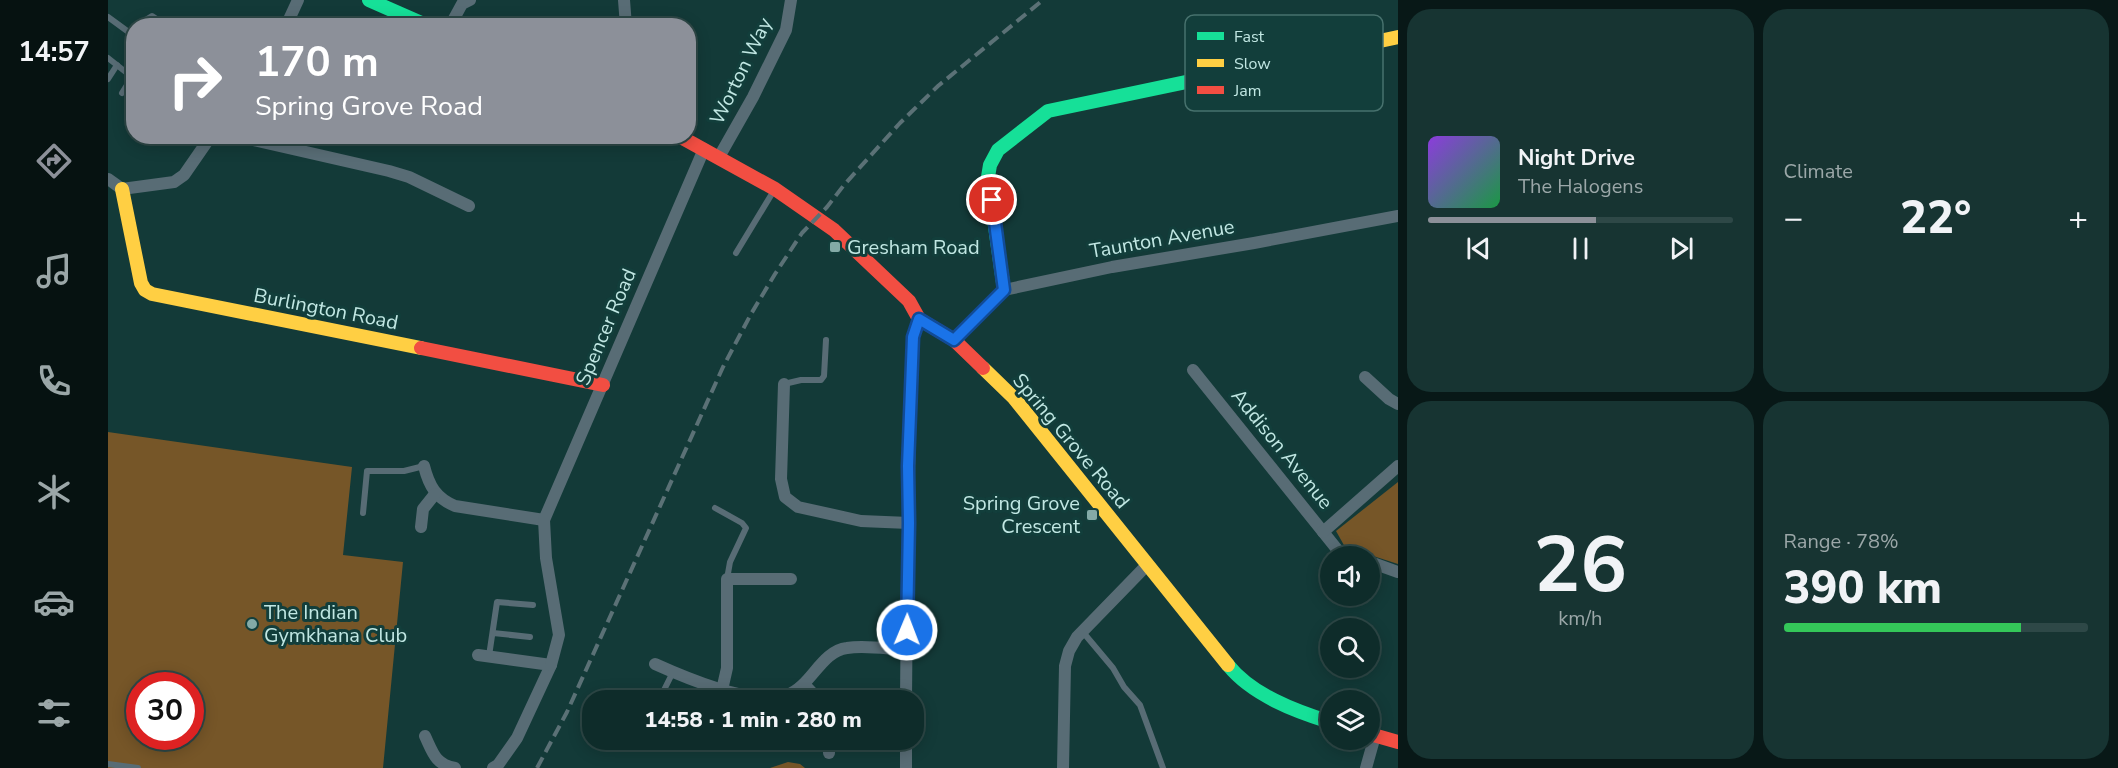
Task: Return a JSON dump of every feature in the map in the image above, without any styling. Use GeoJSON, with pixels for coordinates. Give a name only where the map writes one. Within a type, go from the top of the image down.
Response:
{"type":"FeatureCollection","features":[{"type":"Feature","properties":{"kind":"street"},"geometry":{"type":"LineString","coordinates":[[289,18],[297,0]]}},
{"type":"Feature","properties":{"kind":"street"},"geometry":{"type":"LineString","coordinates":[[369,0],[410,18]]}},
{"type":"Feature","properties":{"kind":"street"},"geometry":{"type":"LineString","coordinates":[[454,18],[462,4],[470,0]]}},
{"type":"Feature","properties":{"kind":"street"},"geometry":{"type":"LineString","coordinates":[[624,0],[625,18]]}},
{"type":"Feature","properties":{"kind":"street","name":"Worton Way"},"geometry":{"type":"LineString","coordinates":[[719,157],[753,97],[786,30],[791,0]]}},
{"type":"Feature","properties":{"kind":"street"},"geometry":{"type":"LineString","coordinates":[[1383,40],[1398,37]]}},
{"type":"Feature","properties":{"kind":"street"},"geometry":{"type":"LineString","coordinates":[[954,340],[1004,290],[988,177],[990,165],[998,150],[1048,111],[1185,82]]}},
{"type":"Feature","properties":{"kind":"street"},"geometry":{"type":"LineString","coordinates":[[108,179],[123,189],[174,182],[184,175],[205,144]]}},
{"type":"Feature","properties":{"kind":"street"},"geometry":{"type":"LineString","coordinates":[[270,144],[399,174],[469,206]]}},
{"type":"Feature","properties":{"kind":"street","name":"Spring Grove Road"},"geometry":{"type":"LineString","coordinates":[[694,144],[774,189],[834,230],[909,301],[919,319],[954,340],[1014,398],[1231,669],[1251,686],[1273,700],[1320,719]]}},
{"type":"Feature","properties":{"kind":"street","name":"Spencer Road"},"geometry":{"type":"LineString","coordinates":[[493,768],[498,765],[517,738],[551,665],[560,635],[546,558],[544,520],[704,149]]}},
{"type":"Feature","properties":{"kind":"street","name":"Burlington Road"},"geometry":{"type":"LineString","coordinates":[[123,189],[141,283],[145,290],[152,294],[603,385]]}},
{"type":"Feature","properties":{"kind":"street","name":"Taunton Avenue"},"geometry":{"type":"LineString","coordinates":[[1004,290],[1112,267],[1398,216]]}},
{"type":"Feature","properties":{"kind":"street"},"geometry":{"type":"LineString","coordinates":[[906,690],[908,466],[913,337],[919,319]]}},
{"type":"Feature","properties":{"kind":"street","name":"Addison Avenue"},"geometry":{"type":"LineString","coordinates":[[1193,370],[1323,532],[1337,546]]}},
{"type":"Feature","properties":{"kind":"street"},"geometry":{"type":"LineString","coordinates":[[1365,377],[1389,399],[1398,404]]}},
{"type":"Feature","properties":{"kind":"street"},"geometry":{"type":"LineString","coordinates":[[784,384],[781,479],[785,497],[798,507],[861,521],[909,523]]}},
{"type":"Feature","properties":{"kind":"street"},"geometry":{"type":"LineString","coordinates":[[424,466],[427,479],[435,494],[455,506],[544,520]]}},
{"type":"Feature","properties":{"kind":"street"},"geometry":{"type":"LineString","coordinates":[[1323,532],[1398,466]]}},
{"type":"Feature","properties":{"kind":"street"},"geometry":{"type":"LineString","coordinates":[[421,527],[423,509],[435,494]]}},
{"type":"Feature","properties":{"kind":"street"},"geometry":{"type":"LineString","coordinates":[[1063,768],[1065,666],[1069,651],[1082,631],[1147,565]]}},
{"type":"Feature","properties":{"kind":"street"},"geometry":{"type":"LineString","coordinates":[[1380,566],[1398,572]]}},
{"type":"Feature","properties":{"kind":"street"},"geometry":{"type":"LineString","coordinates":[[655,664],[701,685],[722,690],[727,668],[727,579],[791,579]]}},
{"type":"Feature","properties":{"kind":"street"},"geometry":{"type":"LineString","coordinates":[[795,690],[804,684],[826,660],[846,648],[906,650]]}},
{"type":"Feature","properties":{"kind":"street"},"geometry":{"type":"LineString","coordinates":[[484,656],[551,665]]}},
{"type":"Feature","properties":{"kind":"street"},"geometry":{"type":"LineString","coordinates":[[804,684],[810,690]]}},
{"type":"Feature","properties":{"kind":"street"},"geometry":{"type":"LineString","coordinates":[[425,736],[438,761],[445,766],[455,768]]}},
{"type":"Feature","properties":{"kind":"street"},"geometry":{"type":"LineString","coordinates":[[1380,737],[1398,742]]}},
{"type":"Feature","properties":{"kind":"street"},"geometry":{"type":"LineString","coordinates":[[906,750],[906,768]]}},
{"type":"Feature","properties":{"kind":"street"},"geometry":{"type":"LineString","coordinates":[[1366,768],[1369,750]]}},
{"type":"Feature","properties":{"kind":"lane"},"geometry":{"type":"LineString","coordinates":[[108,17],[126,30]]}},
{"type":"Feature","properties":{"kind":"lane"},"geometry":{"type":"LineString","coordinates":[[108,58],[126,72]]}},
{"type":"Feature","properties":{"kind":"lane"},"geometry":{"type":"LineString","coordinates":[[108,79],[117,65]]}},
{"type":"Feature","properties":{"kind":"lane"},"geometry":{"type":"LineString","coordinates":[[122,93],[126,87]]}},
{"type":"Feature","properties":{"kind":"lane"},"geometry":{"type":"LineString","coordinates":[[736,253],[774,189]]}},
{"type":"Feature","properties":{"kind":"lane"},"geometry":{"type":"LineString","coordinates":[[784,384],[801,380],[821,380],[824,376],[825,340]]}},
{"type":"Feature","properties":{"kind":"lane"},"geometry":{"type":"LineString","coordinates":[[363,513],[367,471],[404,471],[424,466]]}},
{"type":"Feature","properties":{"kind":"lane"},"geometry":{"type":"LineString","coordinates":[[715,507],[742,522],[746,528],[730,562],[727,579]]}},
{"type":"Feature","properties":{"kind":"lane"},"geometry":{"type":"LineString","coordinates":[[484,656],[493,633],[497,602],[533,605]]}},
{"type":"Feature","properties":{"kind":"lane"},"geometry":{"type":"LineString","coordinates":[[1082,631],[1140,705],[1163,768]]}},
{"type":"Feature","properties":{"kind":"lane"},"geometry":{"type":"LineString","coordinates":[[493,633],[530,637]]}},
{"type":"Feature","properties":{"kind":"lane"},"geometry":{"type":"LineString","coordinates":[[664,690],[672,672]]}},
{"type":"Feature","properties":{"kind":"lane"},"geometry":{"type":"LineString","coordinates":[[108,764],[138,768]]}},
{"type":"Feature","properties":{"kind":"shaded area","name":"The Indian Gymkhana Club"},"geometry":{"type":"Polygon","coordinates":[[[108,432],[352,467],[343,555],[403,562],[383,768],[108,768],[108,432]]]}},
{"type":"Feature","properties":{"kind":"shaded area"},"geometry":{"type":"Polygon","coordinates":[[[1398,482],[1398,564],[1380,558],[1380,546],[1344,546],[1336,531],[1398,482]]]}},
{"type":"Feature","properties":{"kind":"shaded area"},"geometry":{"type":"Polygon","coordinates":[[[788,762],[800,764],[805,768],[770,768],[788,762]]]}},
{"type":"Feature","properties":{"kind":"railway"},"geometry":{"type":"LineString","coordinates":[[537,768],[567,712],[723,367],[751,314],[802,233],[900,123],[938,86],[1043,0]]}},
{"type":"Feature","properties":{"kind":"traffic: fast"},"geometry":{"type":"LineString","coordinates":[[369,0],[410,18]]}},
{"type":"Feature","properties":{"kind":"traffic: fast"},"geometry":{"type":"LineString","coordinates":[[1004,290],[988,177],[990,165],[998,150],[1048,111],[1185,82]]}},
{"type":"Feature","properties":{"kind":"traffic: fast"},"geometry":{"type":"LineString","coordinates":[[1228,665],[1249,685],[1275,701],[1320,719]]}},
{"type":"Feature","properties":{"kind":"traffic: slow"},"geometry":{"type":"LineString","coordinates":[[1383,40],[1398,37]]}},
{"type":"Feature","properties":{"kind":"traffic: slow"},"geometry":{"type":"LineString","coordinates":[[122,189],[141,283],[145,290],[152,294],[421,348]]}},
{"type":"Feature","properties":{"kind":"traffic: slow"},"geometry":{"type":"LineString","coordinates":[[983,368],[1014,398],[1228,665]]}},
{"type":"Feature","properties":{"kind":"traffic: jam"},"geometry":{"type":"LineString","coordinates":[[693,144],[775,189],[834,230],[909,301],[919,319],[954,340],[983,368]]}},
{"type":"Feature","properties":{"kind":"traffic: jam"},"geometry":{"type":"LineString","coordinates":[[421,348],[603,385]]}},
{"type":"Feature","properties":{"kind":"traffic: jam"},"geometry":{"type":"LineString","coordinates":[[1380,737],[1398,742]]}},
{"type":"Feature","properties":{"kind":"place","name":"Gresham Road"},"geometry":{"type":"Point","coordinates":[835,247]}},
{"type":"Feature","properties":{"kind":"place","name":"Spring Grove Crescent"},"geometry":{"type":"Point","coordinates":[1092,515]}},
{"type":"Feature","properties":{"kind":"place","name":"The Indian Gymkhana Club"},"geometry":{"type":"Point","coordinates":[252,624]}},
{"type":"Feature","properties":{"kind":"route"},"geometry":{"type":"LineString","coordinates":[[907,630],[908,466],[913,337],[919,319],[954,340],[1004,290],[992,200]]}}]}
